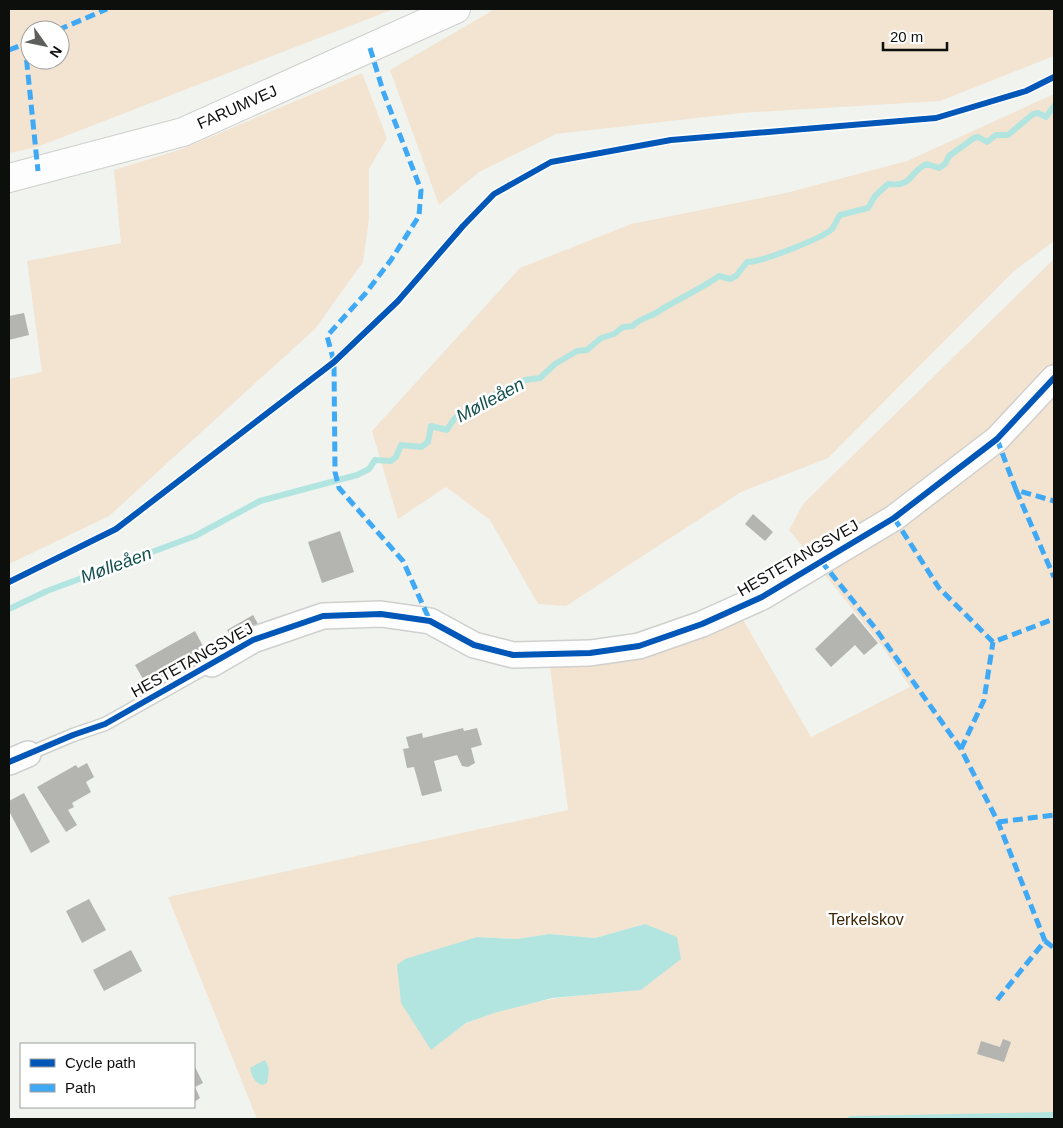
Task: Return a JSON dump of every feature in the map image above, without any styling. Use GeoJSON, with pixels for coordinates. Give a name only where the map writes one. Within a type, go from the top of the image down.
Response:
{"type":"FeatureCollection","features":[{"type":"Feature","properties":{"kind":"street","name":"FARUMVEJ"},"geometry":{"type":"LineString","coordinates":[[9,178],[183,132],[456,9]]}},
{"type":"Feature","properties":{"kind":"street","name":"HESTETANGSVEJ"},"geometry":{"type":"LineString","coordinates":[[212,664],[252,640],[323,616],[381,614],[430,621],[474,645],[513,655],[590,653],[639,646],[702,624],[762,597],[894,518],[997,439],[1054,378]]}},
{"type":"Feature","properties":{"kind":"lane","name":"HESTETANGSVEJ"},"geometry":{"type":"LineString","coordinates":[[18,758],[73,734],[105,724],[212,664]]}},
{"type":"Feature","properties":{"kind":"green space"},"geometry":{"type":"Polygon","coordinates":[[[9,9],[394,9],[37,147],[9,153],[9,9]]]}},
{"type":"Feature","properties":{"kind":"green space"},"geometry":{"type":"Polygon","coordinates":[[[495,9],[1054,9],[1054,56],[940,101],[741,113],[556,134],[479,172],[439,205],[390,70],[495,9]]]}},
{"type":"Feature","properties":{"kind":"green space"},"geometry":{"type":"Polygon","coordinates":[[[362,73],[387,138],[369,169],[369,219],[363,262],[315,329],[109,516],[9,564],[9,379],[42,372],[27,261],[121,243],[114,170],[182,149],[362,73]]]}},
{"type":"Feature","properties":{"kind":"green space"},"geometry":{"type":"Polygon","coordinates":[[[1054,94],[1054,241],[1014,271],[828,458],[741,492],[566,606],[538,604],[490,520],[446,487],[398,519],[372,431],[520,268],[631,224],[786,193],[907,161],[1054,94]]]}},
{"type":"Feature","properties":{"kind":"green space","name":"Terkelskov"},"geometry":{"type":"Polygon","coordinates":[[[1054,259],[1054,1119],[257,1119],[168,897],[568,810],[550,667],[651,654],[742,618],[811,737],[910,687],[882,646],[789,530],[803,504],[1054,259]],[[645,924],[595,938],[549,934],[517,939],[477,937],[431,1050],[468,1023],[510,1008],[553,999],[641,990],[645,924]]]}},
{"type":"Feature","properties":{"kind":"water"},"geometry":{"type":"Polygon","coordinates":[[[645,924],[677,937],[681,959],[641,990],[552,998],[494,1013],[466,1023],[431,1050],[401,1003],[397,965],[405,959],[477,937],[517,939],[549,934],[595,938],[645,924]]]}},
{"type":"Feature","properties":{"kind":"water"},"geometry":{"type":"Polygon","coordinates":[[[265,1060],[269,1073],[267,1083],[263,1085],[254,1079],[250,1068],[265,1060]]]}},
{"type":"Feature","properties":{"kind":"building"},"geometry":{"type":"Polygon","coordinates":[[[24,313],[29,335],[9,340],[9,316],[24,313]]]}},
{"type":"Feature","properties":{"kind":"building"},"geometry":{"type":"Polygon","coordinates":[[[753,514],[773,532],[765,541],[745,524],[753,514]]]}},
{"type":"Feature","properties":{"kind":"building"},"geometry":{"type":"Polygon","coordinates":[[[340,531],[354,572],[322,583],[308,542],[340,531]]]}},
{"type":"Feature","properties":{"kind":"building"},"geometry":{"type":"Polygon","coordinates":[[[853,613],[878,643],[864,655],[855,645],[831,667],[815,649],[853,613]]]}},
{"type":"Feature","properties":{"kind":"building"},"geometry":{"type":"Polygon","coordinates":[[[253,615],[259,626],[233,640],[227,630],[253,615]]]}},
{"type":"Feature","properties":{"kind":"building"},"geometry":{"type":"Polygon","coordinates":[[[195,631],[206,652],[147,686],[135,665],[195,631]]]}},
{"type":"Feature","properties":{"kind":"building"},"geometry":{"type":"Polygon","coordinates":[[[463,728],[464,731],[477,728],[482,745],[471,748],[475,763],[468,767],[462,766],[457,755],[434,761],[442,791],[422,796],[414,767],[407,768],[403,749],[409,748],[406,737],[422,733],[423,738],[463,728]]]}},
{"type":"Feature","properties":{"kind":"building"},"geometry":{"type":"Polygon","coordinates":[[[87,763],[94,777],[86,782],[91,792],[72,803],[74,807],[68,810],[77,825],[66,832],[37,787],[76,765],[78,768],[87,763]]]}},
{"type":"Feature","properties":{"kind":"building"},"geometry":{"type":"Polygon","coordinates":[[[24,793],[50,842],[31,853],[9,811],[9,801],[24,793]]]}},
{"type":"Feature","properties":{"kind":"building"},"geometry":{"type":"Polygon","coordinates":[[[89,899],[106,930],[82,943],[66,911],[89,899]]]}},
{"type":"Feature","properties":{"kind":"building"},"geometry":{"type":"Polygon","coordinates":[[[131,950],[142,971],[104,991],[93,970],[131,950]]]}},
{"type":"Feature","properties":{"kind":"building"},"geometry":{"type":"Polygon","coordinates":[[[1003,1039],[1011,1042],[1004,1062],[977,1054],[981,1041],[1000,1047],[1003,1039]]]}},
{"type":"Feature","properties":{"kind":"building"},"geometry":{"type":"Polygon","coordinates":[[[195,1067],[203,1083],[195,1087],[195,1067]]]}},
{"type":"Feature","properties":{"kind":"building"},"geometry":{"type":"Polygon","coordinates":[[[195,1087],[200,1098],[195,1101],[195,1087]]]}},
{"type":"Feature","properties":{"kind":"waterway","name":"Mølleåen"},"geometry":{"type":"LineString","coordinates":[[9,609],[47,591],[195,536],[260,501],[357,475],[369,469],[375,460],[391,461],[396,457],[401,445],[421,447],[428,442],[431,426],[447,430],[457,416],[463,413],[473,413],[482,402],[497,393],[504,394],[525,380],[540,378],[555,364],[577,351],[587,350],[601,338],[614,334],[623,327],[633,326],[638,321],[656,313],[719,276],[730,279],[736,276],[747,262],[777,254],[826,233],[832,229],[840,215],[868,208],[875,196],[888,184],[907,181],[921,167],[927,164],[939,168],[945,164],[949,156],[974,138],[978,137],[987,142],[996,135],[1008,135],[1033,114],[1038,113],[1046,117],[1054,106]]}},
{"type":"Feature","properties":{"kind":"waterway"},"geometry":{"type":"LineString","coordinates":[[851,1119],[1054,1115]]}},
{"type":"Feature","properties":{"kind":"marked path"},"geometry":{"type":"LineString","coordinates":[[70,25],[107,9]]}},
{"type":"Feature","properties":{"kind":"marked path"},"geometry":{"type":"LineString","coordinates":[[9,50],[20,46]]}},
{"type":"Feature","properties":{"kind":"marked path"},"geometry":{"type":"LineString","coordinates":[[370,48],[383,91],[421,190],[419,216],[391,260],[365,294],[327,336],[334,362],[335,472],[339,488],[403,561],[430,621]]}},
{"type":"Feature","properties":{"kind":"marked path"},"geometry":{"type":"LineString","coordinates":[[28,70],[38,171]]}},
{"type":"Feature","properties":{"kind":"marked path"},"geometry":{"type":"LineString","coordinates":[[997,439],[1016,490],[1054,501]]}},
{"type":"Feature","properties":{"kind":"marked path"},"geometry":{"type":"LineString","coordinates":[[1016,490],[1054,577]]}},
{"type":"Feature","properties":{"kind":"marked path"},"geometry":{"type":"LineString","coordinates":[[894,518],[939,588],[993,642],[1054,619]]}},
{"type":"Feature","properties":{"kind":"marked path"},"geometry":{"type":"LineString","coordinates":[[821,561],[875,628],[961,749],[998,822],[1045,941],[997,1000]]}},
{"type":"Feature","properties":{"kind":"marked path"},"geometry":{"type":"LineString","coordinates":[[961,749],[984,700],[993,642]]}},
{"type":"Feature","properties":{"kind":"marked path"},"geometry":{"type":"LineString","coordinates":[[998,822],[1054,815]]}},
{"type":"Feature","properties":{"kind":"marked path"},"geometry":{"type":"LineString","coordinates":[[1045,941],[1054,948]]}},
{"type":"Feature","properties":{"kind":"cycle path"},"geometry":{"type":"LineString","coordinates":[[9,582],[116,529],[334,362],[398,301],[463,226],[494,194],[551,162],[671,140],[936,118],[1026,91],[1054,77]]}},
{"type":"Feature","properties":{"kind":"cycle path"},"geometry":{"type":"LineString","coordinates":[[9,762],[73,735],[105,724],[253,640],[323,616],[381,614],[430,621],[474,645],[513,655],[590,653],[639,646],[702,624],[762,597],[894,518],[997,439],[1054,378]]}}]}
